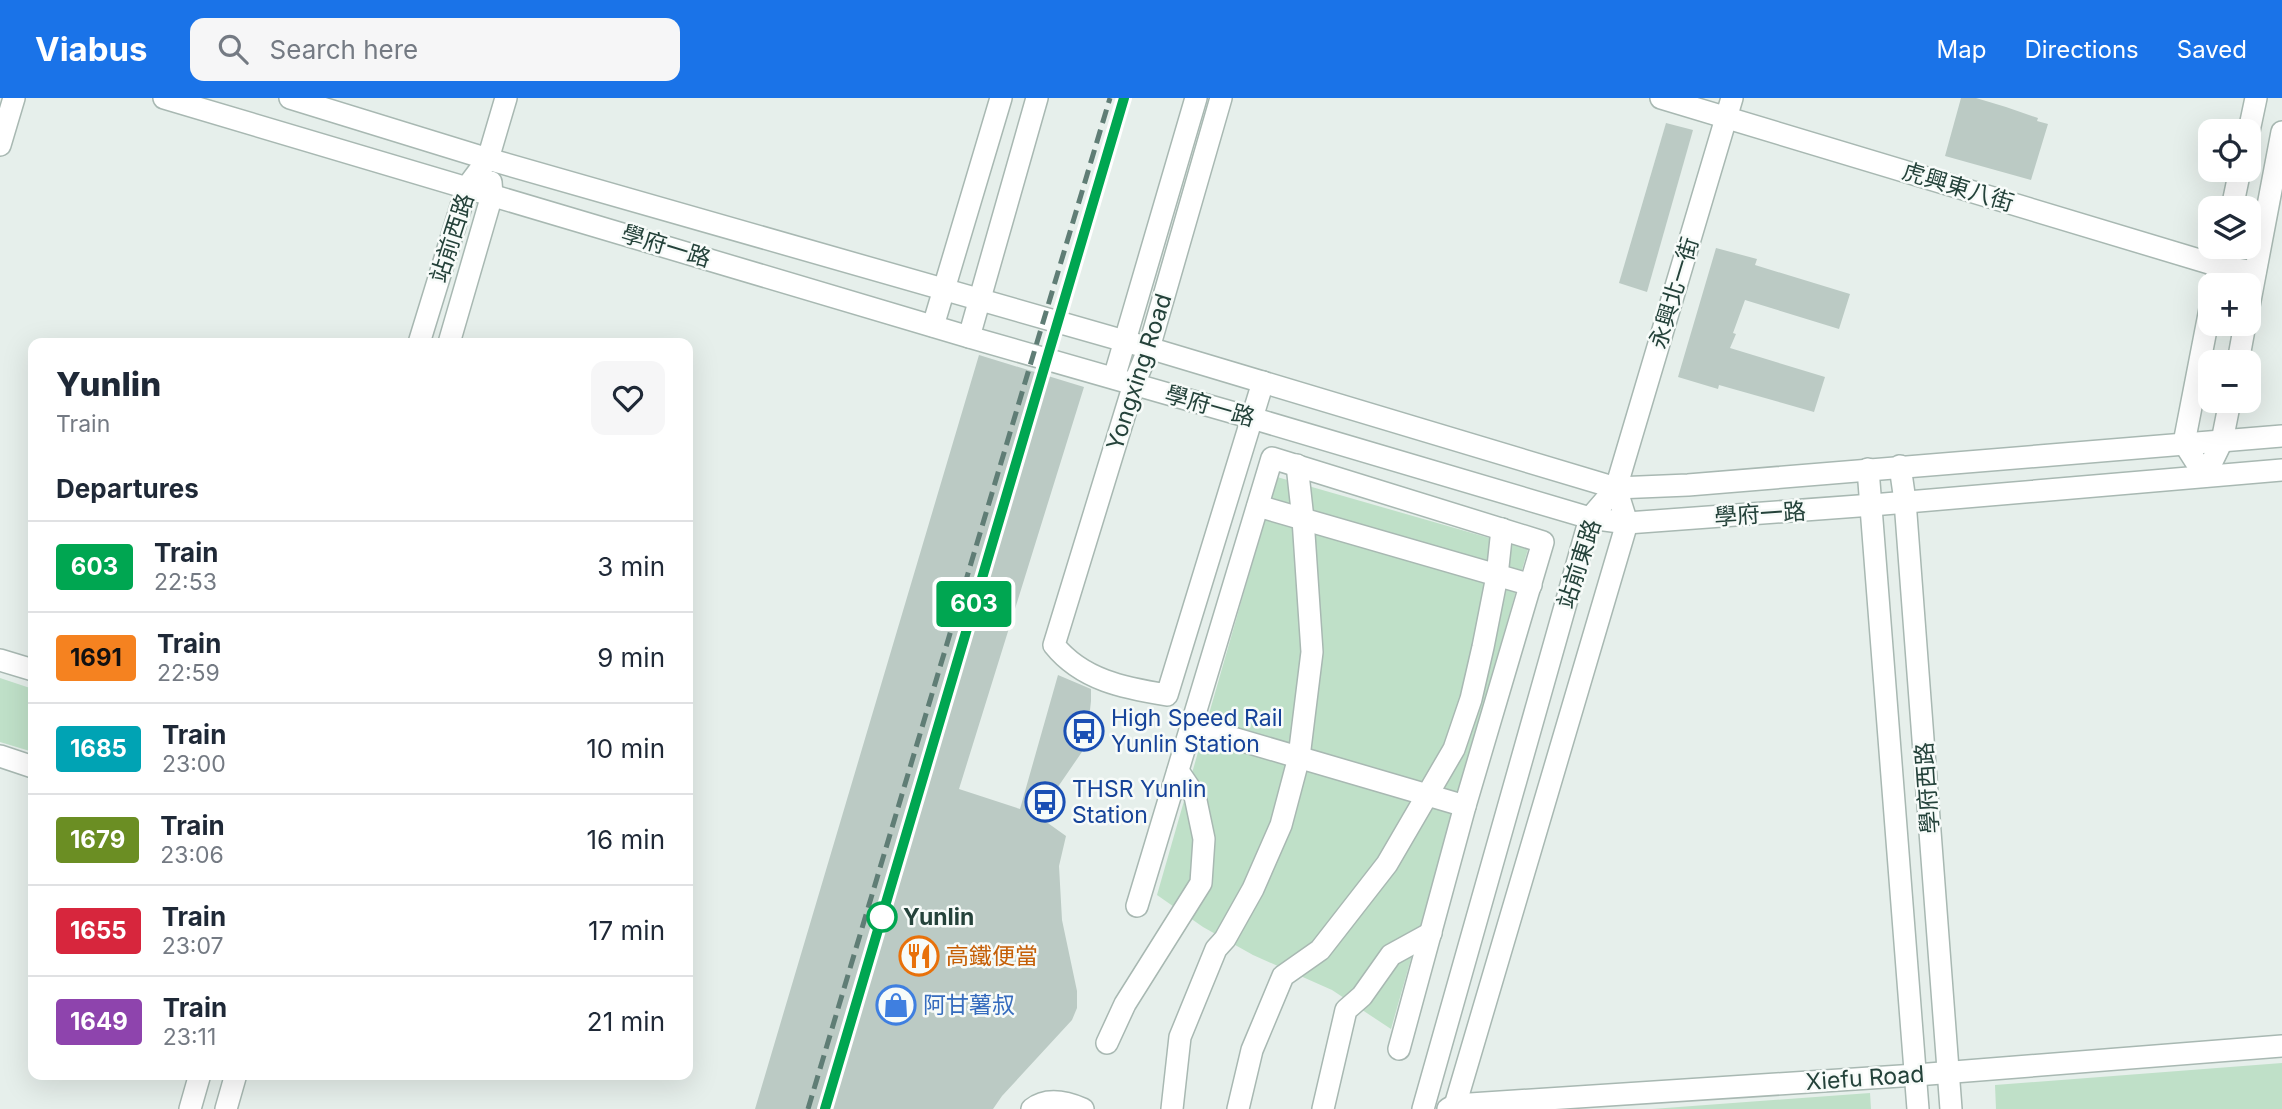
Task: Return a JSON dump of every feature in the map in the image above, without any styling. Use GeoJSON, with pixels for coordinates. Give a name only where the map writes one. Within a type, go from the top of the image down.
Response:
{"type":"FeatureCollection","features":[{"type":"Feature","properties":{"kind":"street"},"geometry":{"type":"LineString","coordinates":[[0,145],[14,98]]}},
{"type":"Feature","properties":{"kind":"street","name":"學府一路"},"geometry":{"type":"LineString","coordinates":[[163,98],[1590,518],[1627,523],[2282,470]]}},
{"type":"Feature","properties":{"kind":"street","name":"學府一路"},"geometry":{"type":"LineString","coordinates":[[290,98],[488,159],[1149,348],[1616,488],[1688,485],[2282,436]]}},
{"type":"Feature","properties":{"kind":"street"},"geometry":{"type":"LineString","coordinates":[[488,159],[506,98]]}},
{"type":"Feature","properties":{"kind":"street"},"geometry":{"type":"LineString","coordinates":[[933,326],[1001,98]]}},
{"type":"Feature","properties":{"kind":"street"},"geometry":{"type":"LineString","coordinates":[[969,337],[1037,98]]}},
{"type":"Feature","properties":{"kind":"street","name":"Yongxing Road"},"geometry":{"type":"LineString","coordinates":[[1196,98],[1124,341],[1124,381],[1054,645],[1066,661],[1095,677],[1129,689],[1167,695],[1252,418]]}},
{"type":"Feature","properties":{"kind":"street","name":"Yongxing Road"},"geometry":{"type":"LineString","coordinates":[[1124,381],[1149,348],[1222,98]]}},
{"type":"Feature","properties":{"kind":"street","name":"虎興東八街"},"geometry":{"type":"LineString","coordinates":[[1661,98],[1729,108],[2219,266],[2255,272]]}},
{"type":"Feature","properties":{"kind":"street"},"geometry":{"type":"LineString","coordinates":[[2252,119],[2256,98]]}},
{"type":"Feature","properties":{"kind":"street","name":"永興北一街"},"geometry":{"type":"LineString","coordinates":[[1616,488],[1729,108]]}},
{"type":"Feature","properties":{"kind":"street"},"geometry":{"type":"LineString","coordinates":[[2255,272],[2282,132]]}},
{"type":"Feature","properties":{"kind":"street","name":"站前西路"},"geometry":{"type":"LineString","coordinates":[[421,338],[467,187],[488,159]]}},
{"type":"Feature","properties":{"kind":"street","name":"站前西路"},"geometry":{"type":"LineString","coordinates":[[450,338],[492,195],[488,159]]}},
{"type":"Feature","properties":{"kind":"street"},"geometry":{"type":"LineString","coordinates":[[2205,336],[2184,443],[2205,476]]}},
{"type":"Feature","properties":{"kind":"street"},"geometry":{"type":"LineString","coordinates":[[1252,418],[1263,382]]}},
{"type":"Feature","properties":{"kind":"street"},"geometry":{"type":"LineString","coordinates":[[2205,476],[2222,441],[2228,413]]}},
{"type":"Feature","properties":{"kind":"street"},"geometry":{"type":"LineString","coordinates":[[1137,906],[1272,457],[1543,542],[1465,806],[1399,1049]]}},
{"type":"Feature","properties":{"kind":"street"},"geometry":{"type":"LineString","coordinates":[[1172,1109],[1180,1037],[1216,949],[1225,939],[1253,888],[1281,825],[1299,757],[1312,652],[1297,465]]}},
{"type":"Feature","properties":{"kind":"street","name":"學府西路"},"geometry":{"type":"LineString","coordinates":[[1900,467],[1905,501],[1951,1109]]}},
{"type":"Feature","properties":{"kind":"street","name":"學府西路"},"geometry":{"type":"LineString","coordinates":[[1868,469],[1918,1109]]}},
{"type":"Feature","properties":{"kind":"street","name":"站前東路"},"geometry":{"type":"LineString","coordinates":[[1423,1109],[1590,518],[1616,488]]}},
{"type":"Feature","properties":{"kind":"street","name":"站前東路"},"geometry":{"type":"LineString","coordinates":[[1452,1108],[1627,523],[1616,488]]}},
{"type":"Feature","properties":{"kind":"street"},"geometry":{"type":"LineString","coordinates":[[1258,506],[1531,585]]}},
{"type":"Feature","properties":{"kind":"street"},"geometry":{"type":"LineString","coordinates":[[1238,1109],[1252,1050],[1283,976],[1320,950],[1387,864],[1454,748],[1471,699],[1497,576],[1502,529]]}},
{"type":"Feature","properties":{"kind":"street"},"geometry":{"type":"LineString","coordinates":[[0,660],[28,668]]}},
{"type":"Feature","properties":{"kind":"street"},"geometry":{"type":"LineString","coordinates":[[1192,726],[1465,806]]}},
{"type":"Feature","properties":{"kind":"street"},"geometry":{"type":"LineString","coordinates":[[0,757],[28,765]]}},
{"type":"Feature","properties":{"kind":"street"},"geometry":{"type":"LineString","coordinates":[[1107,1043],[1125,1004],[1201,883],[1205,839],[1195,796],[1178,771]]}},
{"type":"Feature","properties":{"kind":"street"},"geometry":{"type":"LineString","coordinates":[[1323,1109],[1346,1010],[1362,996],[1391,955],[1431,933]]}},
{"type":"Feature","properties":{"kind":"street","name":"Xiefu Road"},"geometry":{"type":"LineString","coordinates":[[1452,1108],[2282,1046]]}},
{"type":"Feature","properties":{"kind":"street"},"geometry":{"type":"LineString","coordinates":[[190,1109],[198,1080]]}},
{"type":"Feature","properties":{"kind":"street"},"geometry":{"type":"LineString","coordinates":[[226,1109],[234,1080]]}},
{"type":"Feature","properties":{"kind":"street"},"geometry":{"type":"LineString","coordinates":[[1032,1109],[1037,1105],[1064,1101],[1083,1109]]}},
{"type":"Feature","properties":{"kind":"green space"},"geometry":{"type":"Polygon","coordinates":[[[1277,477],[1528,549],[1391,1029],[1332,990],[1253,955],[1203,927],[1157,895],[1277,477]]]}},
{"type":"Feature","properties":{"kind":"green space"},"geometry":{"type":"Polygon","coordinates":[[[0,678],[28,687],[28,750],[0,742],[0,678]]]}},
{"type":"Feature","properties":{"kind":"green space"},"geometry":{"type":"Polygon","coordinates":[[[2282,1063],[2282,1109],[1996,1109],[1995,1085],[2282,1063]]]}},
{"type":"Feature","properties":{"kind":"green space"},"geometry":{"type":"Polygon","coordinates":[[[1870,1093],[1871,1109],[1652,1109],[1870,1093]]]}},
{"type":"Feature","properties":{"kind":"building"},"geometry":{"type":"Polygon","coordinates":[[[1961,98],[1976,98],[2038,118],[2037,121],[2048,124],[2031,180],[1945,156],[1961,98]]]}},
{"type":"Feature","properties":{"kind":"building"},"geometry":{"type":"Polygon","coordinates":[[[1666,123],[1693,130],[1647,292],[1619,283],[1666,123]]]}},
{"type":"Feature","properties":{"kind":"building"},"geometry":{"type":"Polygon","coordinates":[[[1716,248],[1757,259],[1755,265],[1850,294],[1839,329],[1745,300],[1733,333],[1736,334],[1730,348],[1825,377],[1814,412],[1719,385],[1718,389],[1678,377],[1716,248]]]}},
{"type":"Feature","properties":{"kind":"building"},"geometry":{"type":"Polygon","coordinates":[[[979,355],[1084,387],[959,789],[1020,809],[1058,675],[1091,689],[1086,746],[1038,816],[1066,836],[1059,866],[1062,920],[1077,991],[1077,1008],[1072,1020],[993,1109],[755,1109],[979,355]]]}},
{"type":"Feature","properties":{"kind":"railway"},"geometry":{"type":"LineString","coordinates":[[808,1109],[1110,98]]}},
{"type":"Feature","properties":{"kind":"railway"},"geometry":{"type":"LineString","coordinates":[[825,1109],[1124,98]]}},
{"type":"Feature","properties":{"kind":"train","name":"603"},"geometry":{"type":"LineString","coordinates":[[825,1109],[1124,98]]}},
{"type":"Feature","properties":{"kind":"place","name":"High Speed Rail Yunlin Station"},"geometry":{"type":"Point","coordinates":[1084,731]}},
{"type":"Feature","properties":{"kind":"place","name":"THSR Yunlin Station"},"geometry":{"type":"Point","coordinates":[1045,802]}},
{"type":"Feature","properties":{"kind":"place","name":"Yunlin"},"geometry":{"type":"Point","coordinates":[882,917]}},
{"type":"Feature","properties":{"kind":"place","name":"高鐵便當"},"geometry":{"type":"Point","coordinates":[919,956]}},
{"type":"Feature","properties":{"kind":"place","name":"阿甘薯叔"},"geometry":{"type":"Point","coordinates":[896,1005]}}]}
